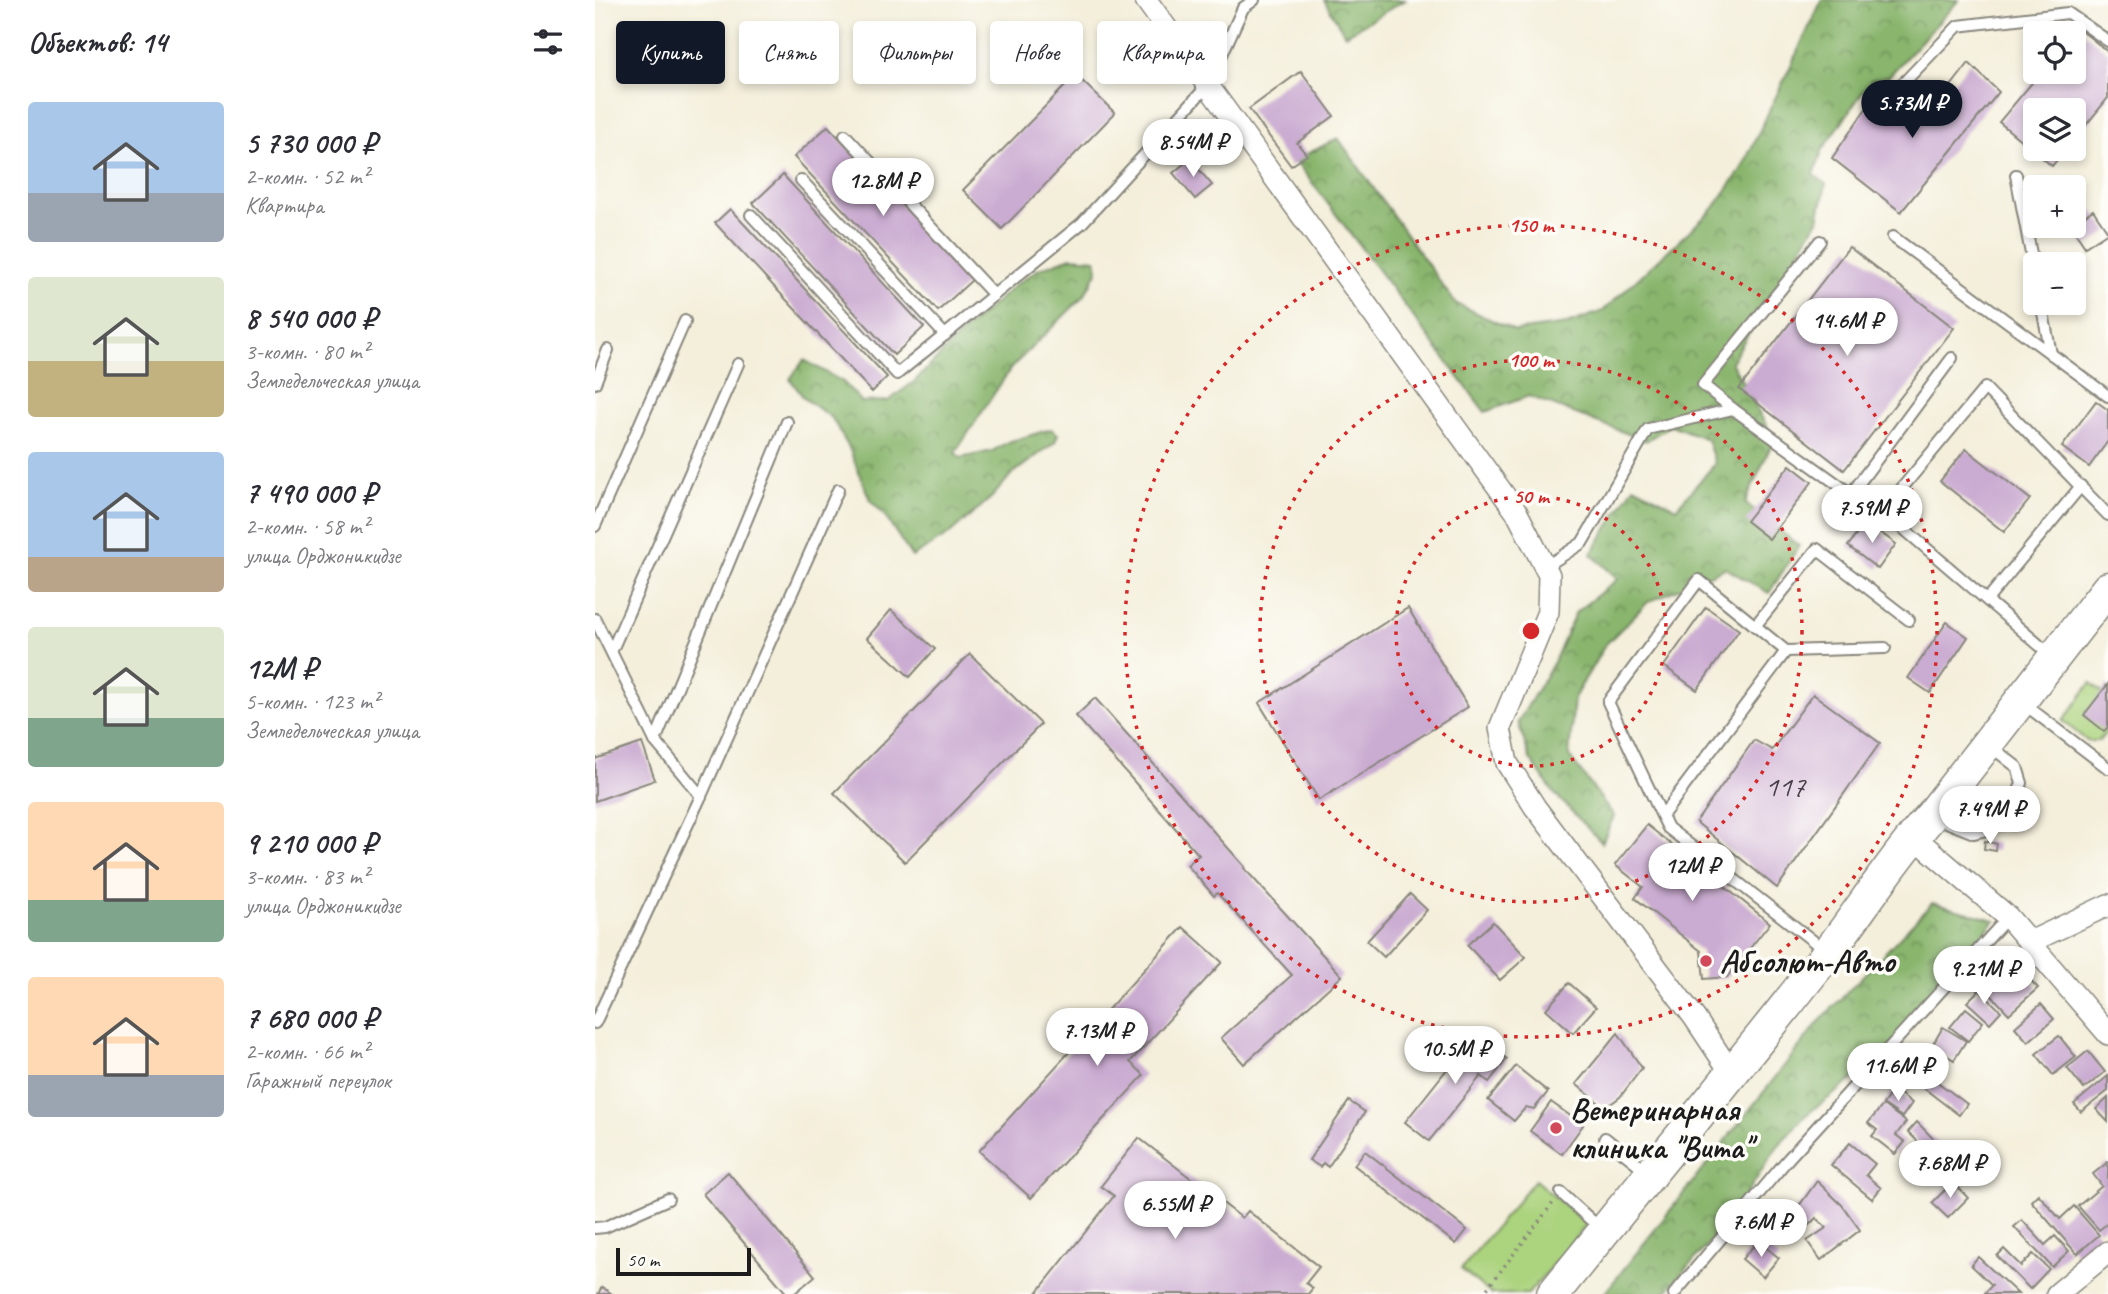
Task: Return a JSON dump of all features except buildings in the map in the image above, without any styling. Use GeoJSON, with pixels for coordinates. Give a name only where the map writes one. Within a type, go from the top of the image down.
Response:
{"type":"FeatureCollection","features":[{"type":"Feature","properties":{"kind":"main road"},"geometry":{"type":"LineString","coordinates":[[1553,1294],[1828,953],[1922,826],[2108,588]]}},
{"type":"Feature","properties":{"kind":"street"},"geometry":{"type":"LineString","coordinates":[[1146,0],[1517,513],[1549,575],[1548,612],[1500,727],[1507,764],[1535,807],[1694,1017],[1732,1074]]}},
{"type":"Feature","properties":{"kind":"street"},"geometry":{"type":"LineString","coordinates":[[1922,826],[2008,917],[2108,1034]]}},
{"type":"Feature","properties":{"kind":"street"},"geometry":{"type":"LineString","coordinates":[[2030,942],[2108,905]]}},
{"type":"Feature","properties":{"kind":"street"},"geometry":{"type":"LineString","coordinates":[[2057,1294],[2108,1252]]}},
{"type":"Feature","properties":{"kind":"lane"},"geometry":{"type":"LineString","coordinates":[[751,215],[897,374],[1082,223],[1208,85],[1243,8],[1254,0]]}},
{"type":"Feature","properties":{"kind":"lane"},"geometry":{"type":"LineString","coordinates":[[1891,96],[1958,26],[2068,13],[2108,41]]}},
{"type":"Feature","properties":{"kind":"lane"},"geometry":{"type":"LineString","coordinates":[[845,135],[994,295]]}},
{"type":"Feature","properties":{"kind":"lane"},"geometry":{"type":"LineString","coordinates":[[2016,175],[2031,252]]}},
{"type":"Feature","properties":{"kind":"lane"},"geometry":{"type":"LineString","coordinates":[[801,180],[945,335]]}},
{"type":"Feature","properties":{"kind":"lane"},"geometry":{"type":"LineString","coordinates":[[1893,237],[2108,396]]}},
{"type":"Feature","properties":{"kind":"lane"},"geometry":{"type":"LineString","coordinates":[[1820,241],[1703,385],[1851,494],[1952,358]]}},
{"type":"Feature","properties":{"kind":"lane"},"geometry":{"type":"LineString","coordinates":[[2043,315],[2051,355]]}},
{"type":"Feature","properties":{"kind":"lane"},"geometry":{"type":"LineString","coordinates":[[595,526],[685,321]]}},
{"type":"Feature","properties":{"kind":"lane"},"geometry":{"type":"LineString","coordinates":[[595,383],[608,350]]}},
{"type":"Feature","properties":{"kind":"lane"},"geometry":{"type":"LineString","coordinates":[[612,650],[738,364]]}},
{"type":"Feature","properties":{"kind":"lane"},"geometry":{"type":"LineString","coordinates":[[2053,658],[1883,511],[1985,388],[2108,515]]}},
{"type":"Feature","properties":{"kind":"lane"},"geometry":{"type":"LineString","coordinates":[[1545,566],[1582,543],[1648,429],[1733,409]]}},
{"type":"Feature","properties":{"kind":"lane"},"geometry":{"type":"LineString","coordinates":[[655,741],[787,422]]}},
{"type":"Feature","properties":{"kind":"lane"},"geometry":{"type":"LineString","coordinates":[[1987,600],[2081,486]]}},
{"type":"Feature","properties":{"kind":"lane"},"geometry":{"type":"LineString","coordinates":[[595,1023],[701,796],[838,491]]}},
{"type":"Feature","properties":{"kind":"lane"},"geometry":{"type":"LineString","coordinates":[[1755,626],[1817,549],[1909,620]]}},
{"type":"Feature","properties":{"kind":"lane"},"geometry":{"type":"LineString","coordinates":[[1828,953],[1668,828],[1608,702],[1699,580],[1786,651],[1885,648]]}},
{"type":"Feature","properties":{"kind":"lane"},"geometry":{"type":"LineString","coordinates":[[595,619],[655,741],[701,796]]}},
{"type":"Feature","properties":{"kind":"lane"},"geometry":{"type":"LineString","coordinates":[[1662,816],[1786,651]]}},
{"type":"Feature","properties":{"kind":"lane"},"geometry":{"type":"LineString","coordinates":[[2020,701],[2107,765]]}},
{"type":"Feature","properties":{"kind":"lane"},"geometry":{"type":"LineString","coordinates":[[1922,826],[1974,833],[1991,829],[2016,799],[2022,783],[2017,767],[1986,743]]}},
{"type":"Feature","properties":{"kind":"lane"},"geometry":{"type":"LineString","coordinates":[[1674,1294],[1789,1159],[2008,917]]}},
{"type":"Feature","properties":{"kind":"lane"},"geometry":{"type":"LineString","coordinates":[[1605,1138],[1650,1174]]}},
{"type":"Feature","properties":{"kind":"lane"},"geometry":{"type":"LineString","coordinates":[[1561,1193],[1604,1231]]}},
{"type":"Feature","properties":{"kind":"lane"},"geometry":{"type":"LineString","coordinates":[[595,1228],[605,1227],[668,1199]]}},
{"type":"Feature","properties":{"kind":"path"},"geometry":{"type":"LineString","coordinates":[[1483,1294],[1561,1193]]}},
{"type":"Feature","properties":{"kind":"green space"},"geometry":{"type":"Polygon","coordinates":[[[1324,0],[1405,0],[1345,35],[1324,0]]]}},
{"type":"Feature","properties":{"kind":"green space"},"geometry":{"type":"Polygon","coordinates":[[[1822,0],[1959,0],[1889,76],[1871,80],[1822,151],[1814,175],[1826,184],[1818,220],[1731,362],[1774,439],[1745,503],[1799,546],[1769,593],[1725,568],[1648,602],[1605,645],[1574,698],[1569,756],[1614,816],[1602,843],[1554,793],[1530,759],[1518,722],[1554,662],[1576,612],[1618,579],[1591,554],[1634,486],[1676,508],[1715,464],[1707,439],[1671,425],[1646,441],[1529,396],[1485,412],[1295,160],[1338,138],[1455,303],[1515,331],[1567,324],[1603,311],[1713,209],[1741,170],[1822,0]]]}},
{"type":"Feature","properties":{"kind":"green space"},"geometry":{"type":"Polygon","coordinates":[[[1071,257],[1096,259],[1098,270],[1084,296],[1011,368],[955,453],[961,458],[992,451],[1008,442],[1051,429],[1058,434],[1055,442],[1011,475],[993,496],[951,533],[912,557],[883,513],[870,500],[849,448],[832,418],[804,398],[790,379],[804,360],[843,382],[862,402],[888,401],[915,381],[964,331],[1015,285],[1039,269],[1071,257]]]}},
{"type":"Feature","properties":{"kind":"green space"},"geometry":{"type":"Polygon","coordinates":[[[2091,683],[2108,697],[2108,730],[2099,741],[2087,741],[2063,721],[2091,683]]]}},
{"type":"Feature","properties":{"kind":"green space"},"geometry":{"type":"Polygon","coordinates":[[[1932,903],[1995,920],[1881,1058],[1805,1116],[1777,1147],[1729,1221],[1664,1294],[1604,1294],[1819,1022],[1932,903]]]}},
{"type":"Feature","properties":{"kind":"green space"},"geometry":{"type":"Polygon","coordinates":[[[1535,1180],[1587,1224],[1528,1294],[1491,1294],[1461,1269],[1535,1180]]]}},
{"type":"Feature","properties":{"kind":"place","name":"Абсолют-Авто"},"geometry":{"type":"Point","coordinates":[1706,961]}},
{"type":"Feature","properties":{"kind":"place","name":"Ветеринарная клиника \"Вита\""},"geometry":{"type":"Point","coordinates":[1556,1128]}}]}
